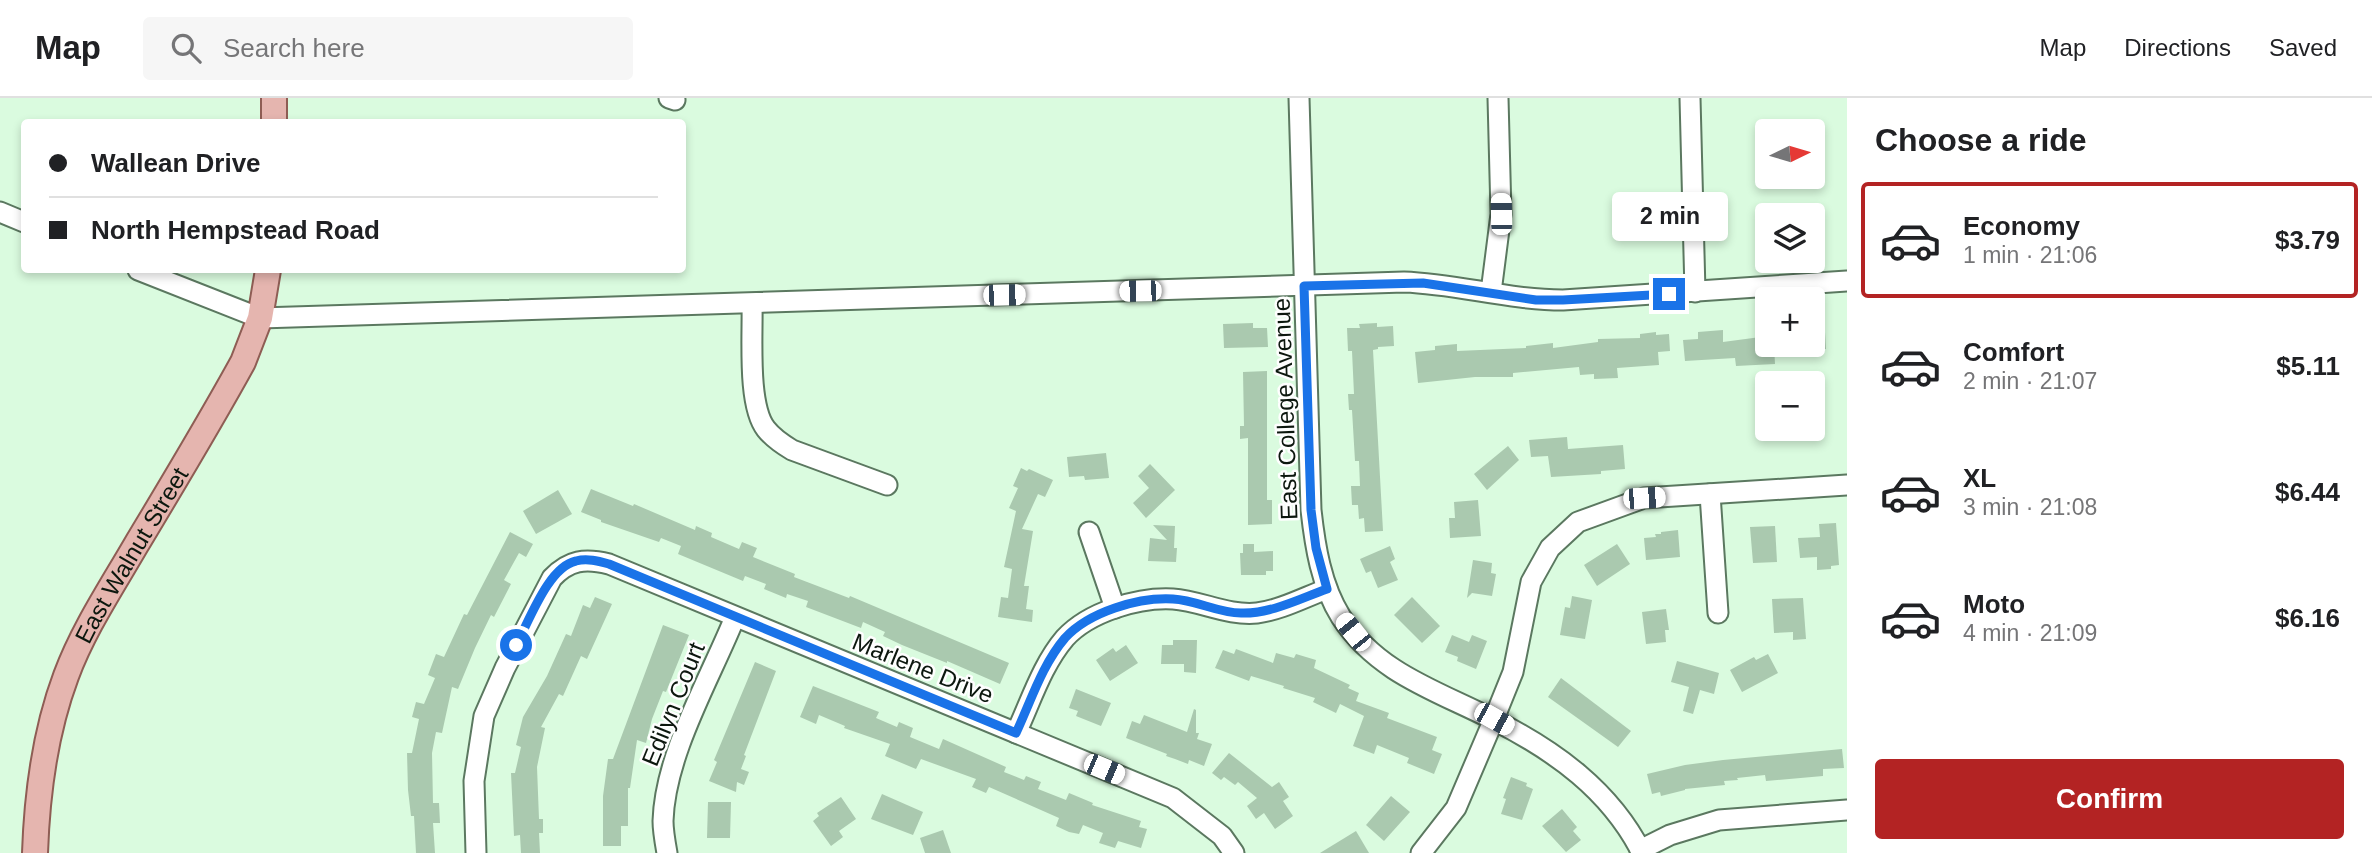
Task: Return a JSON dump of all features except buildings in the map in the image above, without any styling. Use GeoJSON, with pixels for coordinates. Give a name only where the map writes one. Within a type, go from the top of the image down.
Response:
{"type":"FeatureCollection","features":[{"type":"Feature","properties":{"kind":"main road"},"geometry":{"type":"LineString","coordinates":[[274,98],[275,119]]}},
{"type":"Feature","properties":{"kind":"main road","name":"East Walnut Street"},"geometry":{"type":"LineString","coordinates":[[35,853],[42,772],[52,723],[66,676],[91,622],[243,362],[260,318],[268,273]]}},
{"type":"Feature","properties":{"kind":"street","name":"East College Avenue"},"geometry":{"type":"LineString","coordinates":[[1299,98],[1311,510],[1316,548],[1327,589],[1341,617],[1366,647],[1393,669],[1418,685],[1494,719],[1546,748],[1582,775],[1603,795],[1641,851]]}},
{"type":"Feature","properties":{"kind":"street"},"geometry":{"type":"LineString","coordinates":[[1491,292],[1501,214],[1498,98]]}},
{"type":"Feature","properties":{"kind":"street"},"geometry":{"type":"LineString","coordinates":[[1690,98],[1695,292]]}},
{"type":"Feature","properties":{"kind":"street"},"geometry":{"type":"LineString","coordinates":[[0,212],[21,221]]}},
{"type":"Feature","properties":{"kind":"street"},"geometry":{"type":"LineString","coordinates":[[146,273],[260,318],[1423,283],[1536,300],[1563,300],[1847,281]]}},
{"type":"Feature","properties":{"kind":"street"},"geometry":{"type":"LineString","coordinates":[[752,304],[754,395],[765,428],[792,450],[887,485]]}},
{"type":"Feature","properties":{"kind":"street"},"geometry":{"type":"LineString","coordinates":[[1421,853],[1456,808],[1494,719],[1513,672],[1531,582],[1550,548],[1578,522],[1644,498],[1847,485]]}},
{"type":"Feature","properties":{"kind":"street"},"geometry":{"type":"LineString","coordinates":[[1710,494],[1718,613]]}},
{"type":"Feature","properties":{"kind":"street"},"geometry":{"type":"LineString","coordinates":[[1089,532],[1115,608]]}},
{"type":"Feature","properties":{"kind":"street","name":"Marlene Drive"},"geometry":{"type":"LineString","coordinates":[[476,853],[474,782],[484,716],[505,668],[552,579],[562,567],[575,561],[592,560],[609,564],[1173,798],[1222,836],[1234,853]]}},
{"type":"Feature","properties":{"kind":"street"},"geometry":{"type":"LineString","coordinates":[[1016,733],[1041,676],[1066,637],[1093,618],[1133,602],[1173,599],[1237,614],[1256,613],[1327,589]]}},
{"type":"Feature","properties":{"kind":"street","name":"Edilyn Court"},"geometry":{"type":"LineString","coordinates":[[667,853],[663,821],[668,785],[678,750],[735,617]]}},
{"type":"Feature","properties":{"kind":"street"},"geometry":{"type":"LineString","coordinates":[[1641,851],[1670,835],[1719,820],[1847,810]]}},
{"type":"Feature","properties":{"kind":"route"},"geometry":{"type":"LineString","coordinates":[[516,645],[552,579],[562,567],[575,561],[592,560],[609,564],[1016,733],[1041,676],[1066,637],[1093,618],[1133,602],[1173,599],[1237,614],[1256,613],[1327,589],[1316,548],[1311,510],[1304,286],[1423,283],[1458,286],[1536,300],[1669,294]]}}]}
